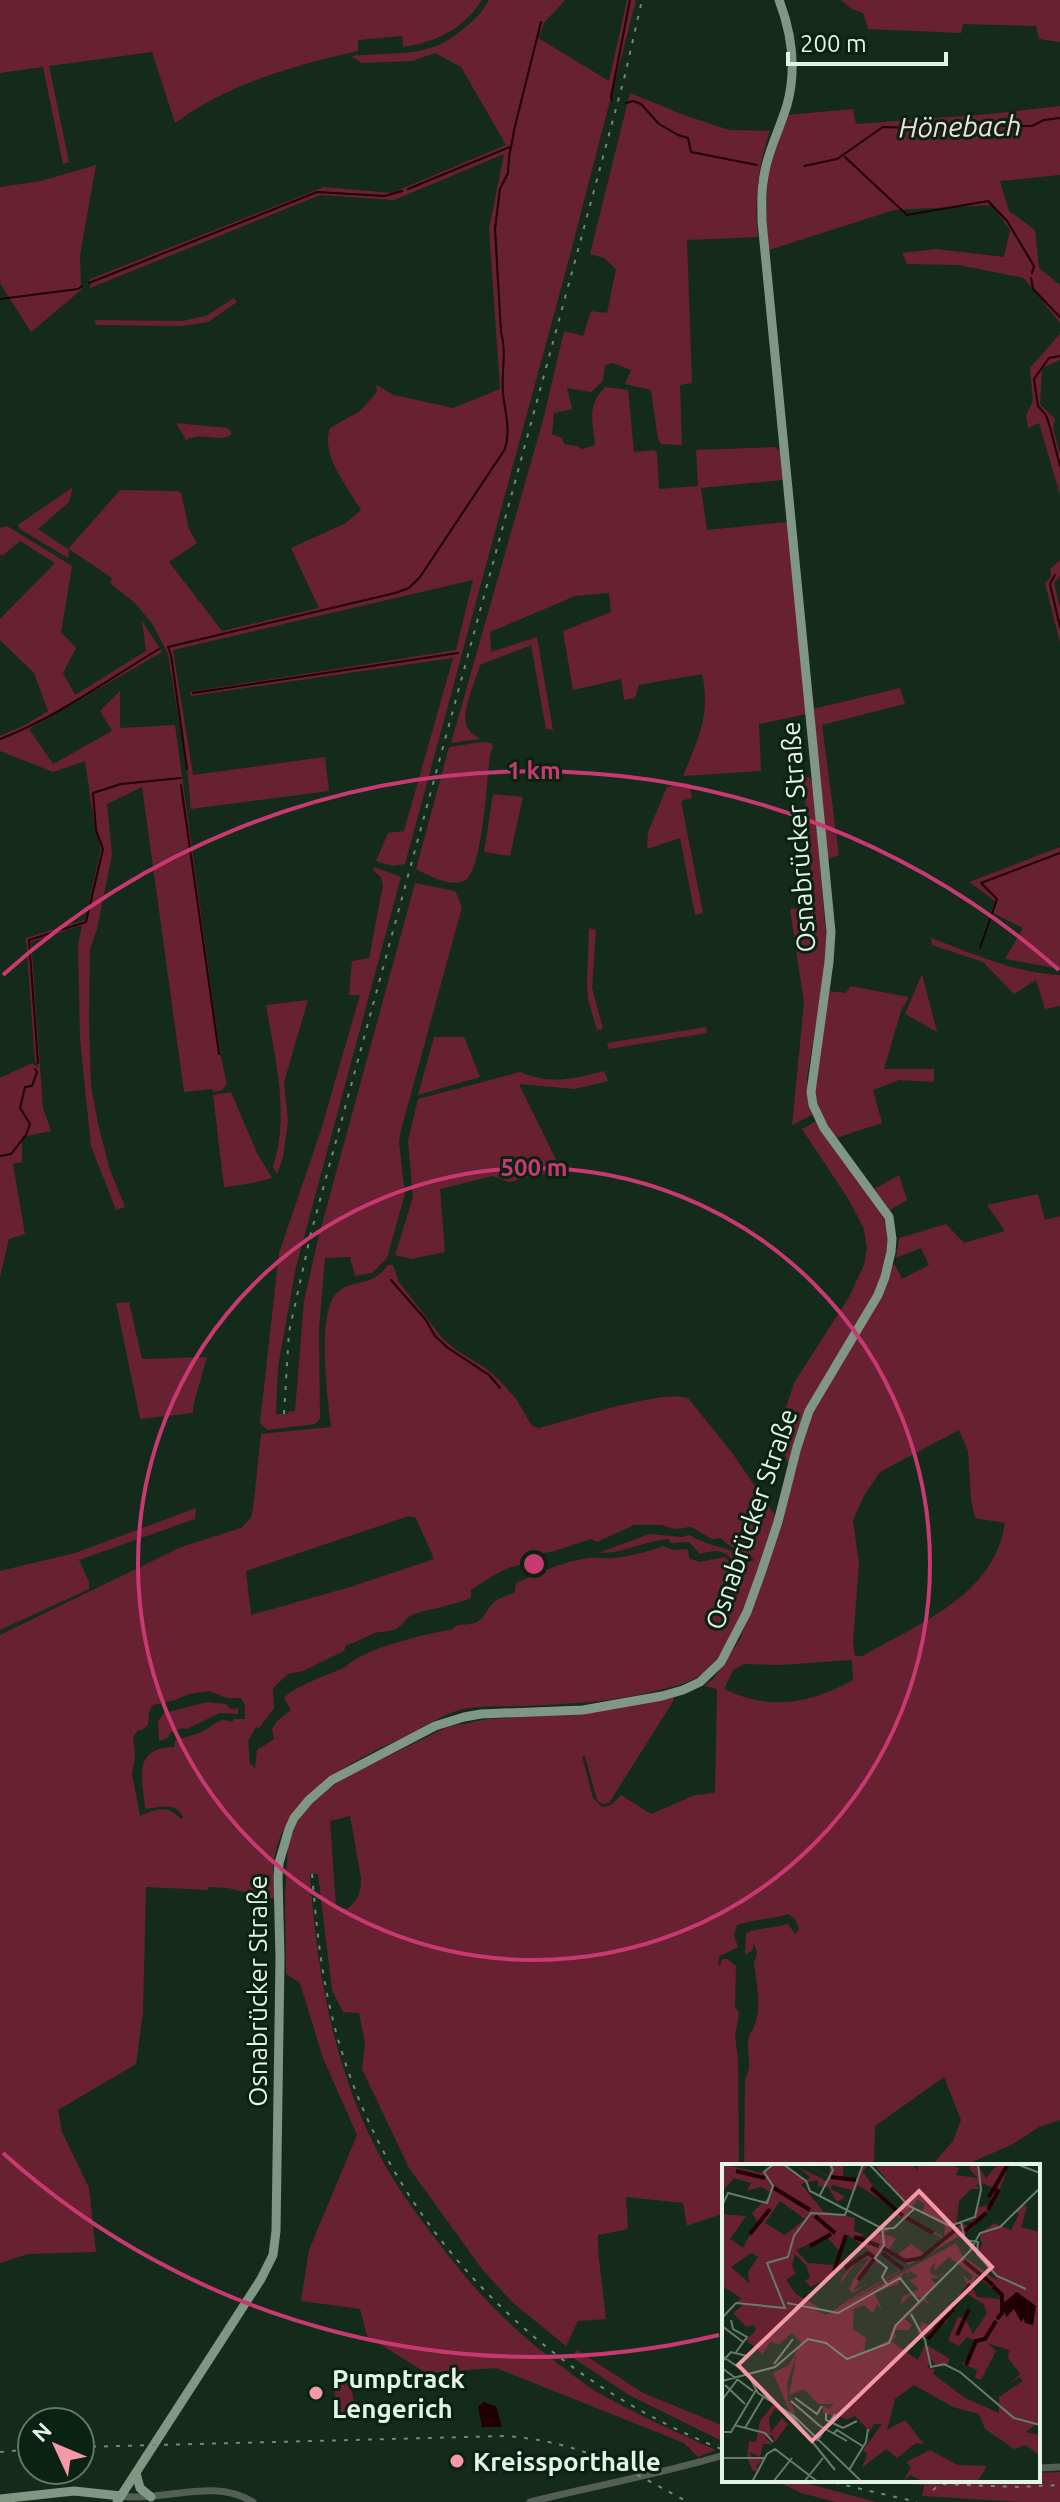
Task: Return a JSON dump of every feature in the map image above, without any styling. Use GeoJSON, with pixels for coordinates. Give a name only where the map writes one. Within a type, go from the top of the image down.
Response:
{"type":"FeatureCollection","features":[{"type":"Feature","properties":{"kind":"main road","name":"Osnabrücker Straße"},"geometry":{"type":"LineString","coordinates":[[119,2499],[261,2279],[273,2255],[278,2156],[278,1877],[283,1848],[294,1818],[332,1780],[449,1720],[481,1714],[583,1710],[630,1702],[683,1690],[710,1675],[729,1650],[747,1612],[776,1529],[809,1411],[868,1314],[885,1277],[892,1239],[889,1217],[824,1128],[813,1105],[811,1092],[831,932],[762,221],[762,184],[787,103],[793,64],[789,28],[779,0]]}},
{"type":"Feature","properties":{"kind":"main road"},"geometry":{"type":"LineString","coordinates":[[136,2473],[140,2488],[151,2497]]}},
{"type":"Feature","properties":{"kind":"main road"},"geometry":{"type":"LineString","coordinates":[[0,2499],[54,2491],[94,2492],[119,2499]]}},
{"type":"Feature","properties":{"kind":"main road"},"geometry":{"type":"LineString","coordinates":[[94,2492],[103,2502]]}},
{"type":"Feature","properties":{"kind":"street"},"geometry":{"type":"LineString","coordinates":[[530,2502],[675,2470],[722,2456]]}},
{"type":"Feature","properties":{"kind":"street"},"geometry":{"type":"LineString","coordinates":[[1040,2468],[1060,2467]]}},
{"type":"Feature","properties":{"kind":"street"},"geometry":{"type":"LineString","coordinates":[[119,2499],[213,2490],[234,2493],[253,2502]]}},
{"type":"Feature","properties":{"kind":"shaded area"},"geometry":{"type":"Polygon","coordinates":[[[0,0],[482,0],[458,26],[438,38],[403,47],[402,36],[358,40],[358,51],[310,63],[239,87],[175,123],[152,52],[49,66],[69,162],[63,164],[43,67],[0,73],[0,0]]]}},
{"type":"Feature","properties":{"kind":"shaded area"},"geometry":{"type":"Polygon","coordinates":[[[489,0],[565,0],[544,23],[538,38],[609,81],[627,0],[636,0],[405,864],[393,866],[376,861],[388,833],[404,831],[453,658],[191,696],[190,692],[456,650],[473,580],[173,650],[193,775],[325,757],[329,791],[191,809],[168,654],[153,625],[135,603],[110,583],[112,578],[69,549],[68,558],[18,525],[73,487],[69,502],[38,529],[68,549],[120,490],[178,491],[189,529],[197,543],[169,562],[222,631],[319,608],[291,548],[346,523],[361,510],[332,460],[328,438],[330,428],[360,411],[377,392],[376,385],[394,395],[453,408],[500,389],[489,229],[504,154],[394,200],[320,195],[90,288],[90,279],[324,187],[392,193],[506,145],[461,67],[435,53],[412,61],[362,63],[351,56],[431,48],[454,36],[482,11],[489,0]]]}},
{"type":"Feature","properties":{"kind":"shaded area"},"geometry":{"type":"Polygon","coordinates":[[[841,0],[1060,0],[1060,42],[1039,39],[1036,26],[963,24],[961,33],[868,29],[863,13],[841,0]]]}},
{"type":"Feature","properties":{"kind":"shaded area"},"geometry":{"type":"Polygon","coordinates":[[[630,93],[729,130],[770,131],[758,183],[758,237],[687,240],[692,383],[680,385],[682,445],[661,444],[651,390],[625,384],[631,370],[613,363],[605,365],[603,381],[591,392],[567,388],[572,409],[554,413],[552,434],[562,438],[564,444],[582,449],[595,445],[593,408],[605,387],[628,390],[634,452],[654,450],[657,453],[659,489],[698,486],[696,450],[775,447],[780,451],[783,480],[701,488],[707,530],[787,522],[807,714],[759,724],[761,771],[683,776],[704,715],[702,674],[639,685],[635,698],[624,700],[621,679],[573,690],[563,631],[611,612],[609,593],[575,596],[490,632],[491,652],[537,637],[553,730],[546,729],[531,645],[480,665],[465,718],[468,729],[480,739],[451,743],[543,420],[564,331],[583,336],[591,311],[607,313],[616,269],[604,258],[590,254],[630,93]]]}},
{"type":"Feature","properties":{"kind":"shaded area"},"geometry":{"type":"Polygon","coordinates":[[[1060,106],[1060,175],[1000,181],[1009,211],[1035,230],[1039,268],[1060,285],[1060,323],[1024,278],[959,265],[907,264],[902,253],[936,249],[1004,257],[1010,230],[992,205],[894,210],[769,250],[766,215],[768,174],[787,115],[853,109],[856,124],[1060,106]]]}},
{"type":"Feature","properties":{"kind":"shaded area"},"geometry":{"type":"Polygon","coordinates":[[[96,165],[80,255],[81,290],[31,332],[0,283],[0,187],[41,181],[96,165]]]}},
{"type":"Feature","properties":{"kind":"shaded area"},"geometry":{"type":"Polygon","coordinates":[[[234,298],[237,302],[208,322],[182,326],[96,325],[95,320],[182,321],[206,316],[234,298]]]}},
{"type":"Feature","properties":{"kind":"shaded area"},"geometry":{"type":"Polygon","coordinates":[[[1060,334],[1060,360],[1042,368],[1040,404],[1055,419],[1053,428],[1060,455],[1060,495],[1039,423],[1028,428],[1026,415],[1033,401],[1030,368],[1060,334]]]}},
{"type":"Feature","properties":{"kind":"shaded area"},"geometry":{"type":"Polygon","coordinates":[[[176,423],[227,428],[231,435],[186,440],[176,423]]]}},
{"type":"Feature","properties":{"kind":"shaded area"},"geometry":{"type":"Polygon","coordinates":[[[7,526],[72,566],[61,632],[76,648],[63,673],[75,695],[146,651],[142,621],[162,652],[29,729],[53,764],[112,731],[100,711],[120,691],[120,728],[175,725],[220,1053],[227,1084],[222,1090],[213,1092],[212,1089],[184,1092],[142,787],[107,804],[112,855],[90,949],[91,1086],[110,1170],[125,1207],[116,1210],[91,1146],[80,1039],[78,945],[82,925],[31,942],[43,1108],[51,1131],[22,1137],[22,1162],[13,1164],[25,1234],[9,1239],[0,1277],[0,1078],[32,1063],[39,1068],[35,1060],[26,938],[85,920],[101,849],[85,761],[53,772],[0,751],[0,736],[48,711],[34,673],[0,640],[0,619],[55,563],[20,541],[2,556],[0,528],[7,526]]]}},
{"type":"Feature","properties":{"kind":"shaded area"},"geometry":{"type":"Polygon","coordinates":[[[1060,560],[1060,576],[1054,583],[1060,608],[1060,643],[1045,583],[1051,577],[1050,569],[1060,560]]]}},
{"type":"Feature","properties":{"kind":"shaded area"},"geometry":{"type":"Polygon","coordinates":[[[900,688],[905,704],[822,725],[839,855],[828,859],[813,709],[900,688]]]}},
{"type":"Feature","properties":{"kind":"shaded area"},"geometry":{"type":"Polygon","coordinates":[[[482,742],[493,746],[476,861],[464,881],[446,882],[416,869],[449,747],[482,742]]]}},
{"type":"Feature","properties":{"kind":"shaded area"},"geometry":{"type":"Polygon","coordinates":[[[803,776],[809,777],[813,783],[826,935],[825,967],[807,1078],[808,1106],[812,1115],[792,1125],[804,1003],[790,909],[814,906],[803,776]]]}},
{"type":"Feature","properties":{"kind":"shaded area"},"geometry":{"type":"Polygon","coordinates":[[[689,783],[692,798],[681,801],[703,913],[695,915],[680,838],[647,849],[648,832],[667,787],[689,783]]]}},
{"type":"Feature","properties":{"kind":"shaded area"},"geometry":{"type":"Polygon","coordinates":[[[493,794],[523,797],[510,856],[484,852],[493,794]]]}},
{"type":"Feature","properties":{"kind":"shaded area"},"geometry":{"type":"Polygon","coordinates":[[[1060,847],[1060,969],[1005,959],[1023,928],[991,912],[995,901],[969,882],[1060,847]]]}},
{"type":"Feature","properties":{"kind":"shaded area"},"geometry":{"type":"Polygon","coordinates":[[[374,867],[401,877],[296,1267],[278,1367],[276,1414],[295,1411],[304,1301],[319,1235],[415,883],[455,891],[462,907],[400,1134],[405,1194],[387,1258],[372,1273],[355,1276],[350,1257],[325,1258],[319,1330],[320,1419],[315,1424],[267,1430],[260,1423],[279,1253],[321,1130],[360,995],[349,995],[352,961],[369,958],[383,885],[374,867]]]}},
{"type":"Feature","properties":{"kind":"shaded area"},"geometry":{"type":"Polygon","coordinates":[[[589,928],[596,930],[592,988],[603,1029],[597,1030],[588,999],[589,928]]]}},
{"type":"Feature","properties":{"kind":"shaded area"},"geometry":{"type":"Polygon","coordinates":[[[931,938],[1010,966],[1060,975],[1060,1006],[1045,1009],[1036,980],[1014,994],[983,962],[932,945],[931,938]]]}},
{"type":"Feature","properties":{"kind":"shaded area"},"geometry":{"type":"Polygon","coordinates":[[[922,974],[937,1032],[905,1014],[922,974]]]}},
{"type":"Feature","properties":{"kind":"shaded area"},"geometry":{"type":"Polygon","coordinates":[[[850,986],[909,997],[901,1011],[884,1069],[934,1069],[934,1082],[899,1080],[873,1090],[882,1123],[836,1138],[816,1104],[814,1074],[828,991],[846,993],[850,986]]]}},
{"type":"Feature","properties":{"kind":"shaded area"},"geometry":{"type":"Polygon","coordinates":[[[308,1000],[284,1082],[288,1121],[283,1157],[277,1174],[273,1167],[281,1106],[266,1005],[308,1000]]]}},
{"type":"Feature","properties":{"kind":"shaded area"},"geometry":{"type":"Polygon","coordinates":[[[706,1027],[707,1033],[609,1049],[607,1043],[706,1027]]]}},
{"type":"Feature","properties":{"kind":"shaded area"},"geometry":{"type":"Polygon","coordinates":[[[434,1037],[464,1037],[480,1077],[418,1095],[434,1037]]]}},
{"type":"Feature","properties":{"kind":"shaded area"},"geometry":{"type":"Polygon","coordinates":[[[604,1071],[608,1081],[575,1089],[519,1084],[561,1170],[509,1182],[493,1176],[440,1189],[445,1252],[411,1259],[395,1255],[413,1197],[408,1141],[418,1099],[520,1072],[552,1080],[604,1071]]]}},
{"type":"Feature","properties":{"kind":"shaded area"},"geometry":{"type":"Polygon","coordinates":[[[231,1092],[257,1153],[272,1178],[224,1187],[213,1095],[231,1092]]]}},
{"type":"Feature","properties":{"kind":"shaded area"},"geometry":{"type":"Polygon","coordinates":[[[816,1121],[878,1206],[887,1235],[885,1265],[895,1265],[902,1279],[929,1265],[921,1248],[896,1258],[899,1238],[946,1224],[964,1243],[1005,1231],[987,1205],[1038,1194],[1045,1220],[1060,1216],[1060,2120],[1039,2127],[1013,2144],[968,2164],[933,2164],[953,2141],[961,2120],[944,2077],[875,2126],[874,2161],[870,2164],[744,2164],[748,2042],[757,2017],[758,2001],[754,1961],[757,1950],[753,1944],[753,1950],[745,1955],[746,1933],[788,1924],[795,1934],[799,1929],[795,1919],[788,1914],[737,1925],[734,1935],[738,1947],[720,1956],[718,1963],[720,1966],[722,1959],[727,1959],[736,1966],[735,2007],[739,2013],[735,2036],[739,2164],[722,2164],[722,2214],[687,2226],[683,2203],[626,2197],[628,2229],[598,2235],[606,2319],[578,2321],[566,2346],[512,2302],[482,2269],[409,2168],[362,2069],[365,2043],[359,2013],[343,2012],[332,1990],[318,1874],[310,1874],[325,1995],[345,2074],[377,2150],[403,2194],[460,2271],[518,2331],[597,2392],[716,2450],[698,2457],[684,2443],[496,2368],[426,2373],[367,2336],[360,2309],[301,2301],[309,2250],[357,2135],[323,2058],[300,1983],[286,1974],[288,1846],[297,1822],[313,1802],[342,1779],[447,1727],[488,1719],[587,1713],[673,1697],[674,1700],[609,1803],[602,1804],[597,1800],[585,1756],[582,1756],[593,1798],[602,1807],[611,1805],[621,1795],[651,1814],[695,1795],[715,1793],[717,1689],[704,1686],[714,1678],[740,1639],[783,1522],[792,1478],[778,1431],[794,1383],[849,1297],[864,1265],[867,1248],[864,1229],[849,1200],[802,1129],[816,1121]],[[959,1430],[880,1472],[865,1494],[853,1520],[859,1564],[853,1641],[855,1656],[863,1656],[929,1619],[970,1588],[986,1570],[998,1548],[1005,1523],[975,1518],[968,1451],[959,1430]],[[852,1660],[744,1664],[733,1670],[724,1689],[741,1696],[773,1702],[805,1699],[853,1680],[852,1660]],[[350,1816],[330,1821],[336,1907],[347,1909],[357,1899],[361,1883],[350,1816]]]}},
{"type":"Feature","properties":{"kind":"shaded area"},"geometry":{"type":"Polygon","coordinates":[[[899,1175],[907,1200],[890,1210],[874,1189],[899,1175]]]}},
{"type":"Feature","properties":{"kind":"shaded area"},"geometry":{"type":"Polygon","coordinates":[[[388,1265],[393,1265],[399,1282],[443,1339],[499,1380],[516,1399],[532,1426],[539,1428],[637,1401],[675,1396],[688,1398],[733,1454],[776,1517],[747,1602],[727,1644],[715,1661],[702,1674],[686,1683],[607,1700],[463,1709],[442,1717],[331,1777],[309,1795],[292,1815],[279,1839],[273,1867],[275,1899],[228,1888],[146,1887],[143,2012],[136,2064],[58,2110],[62,2132],[89,2188],[96,2252],[28,2254],[0,2263],[0,1635],[181,1547],[241,1528],[251,1518],[253,1509],[261,1434],[331,1427],[325,1356],[327,1316],[339,1291],[370,1280],[388,1265]],[[409,1516],[246,1571],[251,1615],[434,1559],[416,1518],[409,1516]],[[634,1525],[597,1542],[591,1539],[539,1555],[504,1570],[471,1590],[471,1598],[412,1615],[396,1629],[375,1633],[346,1645],[344,1651],[303,1671],[288,1674],[273,1688],[274,1708],[248,1741],[250,1764],[255,1768],[257,1750],[274,1739],[272,1729],[291,1710],[284,1698],[289,1694],[380,1648],[475,1623],[499,1599],[515,1592],[516,1583],[542,1571],[578,1560],[620,1557],[663,1546],[673,1550],[688,1549],[689,1558],[699,1562],[725,1557],[731,1564],[739,1566],[754,1560],[721,1538],[712,1539],[691,1527],[675,1529],[661,1525],[634,1525]],[[209,1691],[153,1705],[148,1725],[133,1737],[135,1756],[132,1774],[140,1816],[162,1809],[171,1811],[181,1819],[183,1817],[171,1807],[145,1809],[142,1777],[145,1759],[151,1753],[174,1747],[175,1741],[220,1721],[245,1719],[245,1706],[241,1698],[227,1698],[209,1691]]]}},
{"type":"Feature","properties":{"kind":"shaded area"},"geometry":{"type":"Polygon","coordinates":[[[129,1302],[142,1359],[207,1357],[193,1413],[140,1419],[116,1303],[129,1302]]]}},
{"type":"Feature","properties":{"kind":"shaded area"},"geometry":{"type":"Polygon","coordinates":[[[196,1508],[195,1519],[79,1560],[89,1589],[0,1630],[0,1571],[75,1553],[196,1508]]]}},
{"type":"Feature","properties":{"kind":"shaded area"},"geometry":{"type":"Polygon","coordinates":[[[650,1534],[689,1535],[748,1557],[731,1559],[717,1551],[700,1554],[689,1542],[671,1543],[668,1539],[616,1552],[598,1553],[650,1534]]]}},
{"type":"Feature","properties":{"kind":"shaded area"},"geometry":{"type":"Polygon","coordinates":[[[207,1702],[226,1704],[230,1709],[238,1708],[238,1714],[220,1713],[187,1729],[171,1732],[168,1738],[159,1741],[158,1721],[164,1713],[207,1702]]]}},
{"type":"Feature","properties":{"kind":"shaded area"},"geometry":{"type":"Polygon","coordinates":[[[577,2350],[643,2393],[722,2425],[722,2441],[629,2395],[572,2357],[577,2350]]]}},
{"type":"Feature","properties":{"kind":"shaded area"},"geometry":{"type":"Polygon","coordinates":[[[350,2382],[356,2413],[339,2417],[333,2385],[350,2382]]]}},
{"type":"Feature","properties":{"kind":"shaded area"},"geometry":{"type":"Polygon","coordinates":[[[483,2402],[496,2406],[502,2427],[482,2427],[478,2407],[483,2402]]]}},
{"type":"Feature","properties":{"kind":"shaded area"},"geometry":{"type":"Polygon","coordinates":[[[1060,2472],[1060,2502],[922,2496],[924,2485],[883,2482],[1040,2482],[1040,2473],[1060,2472]]]}},
{"type":"Feature","properties":{"kind":"shaded area"},"geometry":{"type":"Polygon","coordinates":[[[778,2482],[801,2482],[876,2502],[836,2502],[801,2493],[778,2482]]]}},
{"type":"Feature","properties":{"kind":"waterway","name":"Hönebach"},"geometry":{"type":"LineString","coordinates":[[612,100],[630,0]]}},
{"type":"Feature","properties":{"kind":"waterway"},"geometry":{"type":"LineString","coordinates":[[187,769],[168,647],[409,588],[420,577],[505,449],[508,428],[503,394],[504,347],[495,229],[500,189],[508,173],[515,126],[541,22]]}},
{"type":"Feature","properties":{"kind":"waterway","name":"Hönebach"},"geometry":{"type":"LineString","coordinates":[[626,103],[633,101],[641,104],[659,124],[688,138],[691,152],[757,165]]}},
{"type":"Feature","properties":{"kind":"waterway","name":"Hönebach"},"geometry":{"type":"LineString","coordinates":[[804,166],[837,159],[883,127],[944,129],[978,122],[1032,126],[1044,120],[1060,118]]}},
{"type":"Feature","properties":{"kind":"waterway"},"geometry":{"type":"LineString","coordinates":[[408,189],[510,147]]}},
{"type":"Feature","properties":{"kind":"waterway"},"geometry":{"type":"LineString","coordinates":[[845,157],[907,215],[988,201],[1007,221],[1034,266],[1032,273]]}},
{"type":"Feature","properties":{"kind":"waterway"},"geometry":{"type":"LineString","coordinates":[[89,283],[317,192],[385,196],[402,191]]}},
{"type":"Feature","properties":{"kind":"waterway"},"geometry":{"type":"LineString","coordinates":[[1031,278],[1033,289],[1060,317]]}},
{"type":"Feature","properties":{"kind":"waterway"},"geometry":{"type":"LineString","coordinates":[[0,299],[82,286]]}},
{"type":"Feature","properties":{"kind":"waterway"},"geometry":{"type":"LineString","coordinates":[[1060,356],[1049,358],[1034,379],[1038,406],[1046,415],[1060,466]]}},
{"type":"Feature","properties":{"kind":"waterway"},"geometry":{"type":"LineString","coordinates":[[1055,575],[1050,584],[1060,627]]}},
{"type":"Feature","properties":{"kind":"waterway"},"geometry":{"type":"LineString","coordinates":[[0,739],[61,710],[159,649]]}},
{"type":"Feature","properties":{"kind":"waterway"},"geometry":{"type":"LineString","coordinates":[[193,693],[458,653]]}},
{"type":"Feature","properties":{"kind":"waterway"},"geometry":{"type":"LineString","coordinates":[[38,1063],[29,940],[86,922],[103,849],[96,830],[93,793],[121,784],[181,778]]}},
{"type":"Feature","properties":{"kind":"waterway"},"geometry":{"type":"LineString","coordinates":[[181,785],[219,1054]]}},
{"type":"Feature","properties":{"kind":"waterway"},"geometry":{"type":"LineString","coordinates":[[980,948],[997,899],[981,883],[1060,853]]}},
{"type":"Feature","properties":{"kind":"waterway"},"geometry":{"type":"LineString","coordinates":[[0,1156],[11,1154],[26,1135],[30,1124],[20,1108],[25,1087],[32,1086],[37,1072],[35,1069]]}},
{"type":"Feature","properties":{"kind":"waterway"},"geometry":{"type":"LineString","coordinates":[[391,1280],[426,1320],[435,1336],[489,1375],[500,1388]]}},
{"type":"Feature","properties":{"kind":"railway"},"geometry":{"type":"LineString","coordinates":[[284,1414],[289,1332],[311,1233],[581,239],[642,0]]}},
{"type":"Feature","properties":{"kind":"railway"},"geometry":{"type":"LineString","coordinates":[[312,1874],[327,1995],[354,2086],[385,2155],[426,2220],[474,2279],[528,2332],[589,2378],[654,2418],[722,2449]]}},
{"type":"Feature","properties":{"kind":"railway"},"geometry":{"type":"LineString","coordinates":[[96,2447],[506,2436],[579,2450],[622,2467],[688,2502]]}},
{"type":"Feature","properties":{"kind":"railway"},"geometry":{"type":"LineString","coordinates":[[0,2452],[16,2450]]}},
{"type":"Feature","properties":{"kind":"railway"},"geometry":{"type":"LineString","coordinates":[[832,2482],[917,2502]]}},
{"type":"Feature","properties":{"kind":"railway"},"geometry":{"type":"LineString","coordinates":[[933,2490],[940,2484],[1060,2485]]}},
{"type":"Feature","properties":{"kind":"place","name":"Pumptrack Lengerich"},"geometry":{"type":"Point","coordinates":[316,2393]}},
{"type":"Feature","properties":{"kind":"place","name":"Kreissporthalle"},"geometry":{"type":"Point","coordinates":[457,2461]}}]}
